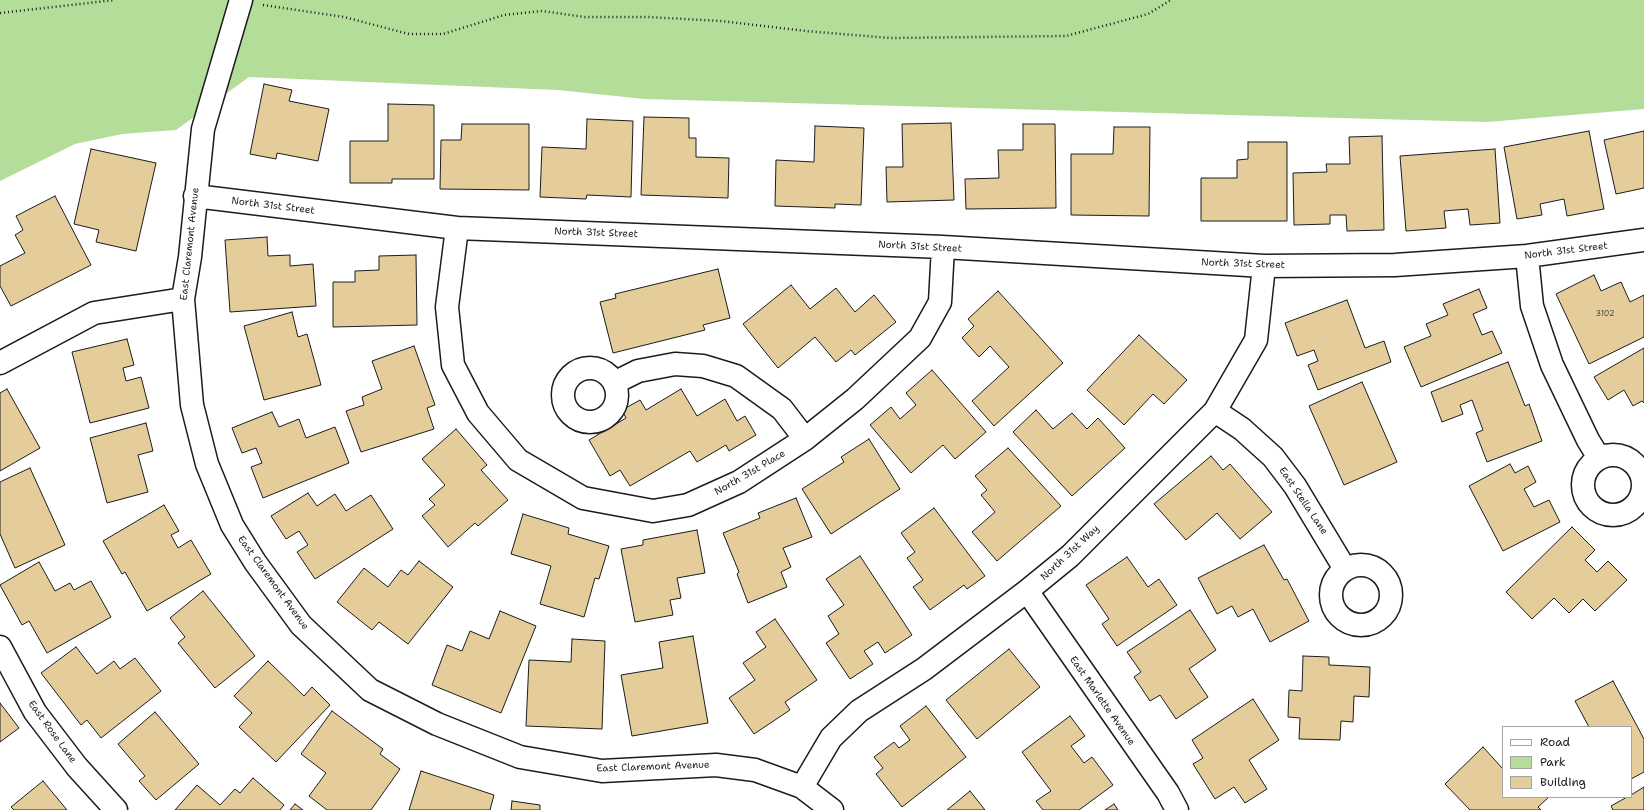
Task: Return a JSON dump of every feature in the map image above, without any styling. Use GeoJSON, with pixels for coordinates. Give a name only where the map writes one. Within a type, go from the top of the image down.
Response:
{"type":"FeatureCollection","features":[{"type":"Feature","properties":{"kind":"street","name":"East Claremont Avenue"},"geometry":{"type":"LineString","coordinates":[[251,2],[203,129],[190,257],[183,300],[192,405],[207,464],[232,525],[255,562],[301,624],[370,690],[437,724],[520,757],[602,771],[716,765],[755,770],[802,787],[832,810]]}},
{"type":"Feature","properties":{"kind":"street","name":"North 31st Street"},"geometry":{"type":"LineString","coordinates":[[196,196],[457,228],[943,247],[1264,266],[1395,265],[1527,256],[1644,240]]}},
{"type":"Feature","properties":{"kind":"street","name":"North 31st Place"},"geometry":{"type":"LineString","coordinates":[[457,228],[447,307],[453,365],[478,413],[518,460],[583,498],[653,510],[688,505],[739,482],[805,440],[855,399],[920,338],[940,302],[943,247]]}},
{"type":"Feature","properties":{"kind":"street"},"geometry":{"type":"LineString","coordinates":[[1527,256],[1532,306],[1552,365],[1588,440],[1599,458]]}},
{"type":"Feature","properties":{"kind":"street","name":"North 31st Way"},"geometry":{"type":"LineString","coordinates":[[802,787],[831,738],[859,711],[924,669],[1027,591],[1070,556],[1215,411],[1256,340],[1264,266]]}},
{"type":"Feature","properties":{"kind":"street"},"geometry":{"type":"LineString","coordinates":[[0,363],[94,313],[183,300]]}},
{"type":"Feature","properties":{"kind":"street"},"geometry":{"type":"LineString","coordinates":[[614,383],[638,371],[675,364],[710,368],[736,376],[782,409],[805,440]]}},
{"type":"Feature","properties":{"kind":"street","name":"East Stella Lane"},"geometry":{"type":"LineString","coordinates":[[1215,411],[1242,429],[1273,457],[1295,486],[1345,569]]}},
{"type":"Feature","properties":{"kind":"street","name":"East Marlette Avenue"},"geometry":{"type":"LineString","coordinates":[[1027,591],[1168,793],[1177,810]]}},
{"type":"Feature","properties":{"kind":"street","name":"East Rose Lane"},"geometry":{"type":"LineString","coordinates":[[0,648],[34,712],[77,767],[116,810]]}},
{"type":"Feature","properties":{"kind":"path"},"geometry":{"type":"LineString","coordinates":[[0,13],[115,0]]}},
{"type":"Feature","properties":{"kind":"path"},"geometry":{"type":"LineString","coordinates":[[251,2],[344,16],[409,34],[443,34],[504,16],[542,11],[585,17],[648,17],[721,21],[806,31],[890,38],[1066,36],[1148,14],[1171,0]]}},
{"type":"Feature","properties":{"kind":"green space"},"geometry":{"type":"Polygon","coordinates":[[[0,0],[1644,0],[1644,109],[1487,122],[644,99],[558,90],[249,77],[176,130],[122,134],[75,144],[0,181],[0,0]]]}},
{"type":"Feature","properties":{"kind":"building"},"geometry":{"type":"Polygon","coordinates":[[[264,84],[292,90],[289,101],[329,109],[318,161],[277,153],[276,159],[250,154],[264,84]]]}},
{"type":"Feature","properties":{"kind":"building"},"geometry":{"type":"Polygon","coordinates":[[[388,104],[434,105],[434,179],[392,179],[392,183],[350,183],[350,141],[388,141],[388,104]]]}},
{"type":"Feature","properties":{"kind":"building"},"geometry":{"type":"Polygon","coordinates":[[[644,117],[689,118],[689,138],[696,138],[696,157],[729,158],[728,198],[641,195],[644,117]]]}},
{"type":"Feature","properties":{"kind":"building"},"geometry":{"type":"Polygon","coordinates":[[[587,119],[633,121],[631,197],[587,195],[586,199],[540,197],[542,147],[586,149],[587,119]]]}},
{"type":"Feature","properties":{"kind":"building"},"geometry":{"type":"Polygon","coordinates":[[[951,123],[954,200],[887,202],[886,167],[903,167],[902,124],[951,123]]]}},
{"type":"Feature","properties":{"kind":"building"},"geometry":{"type":"Polygon","coordinates":[[[462,124],[529,124],[529,190],[440,189],[441,140],[461,140],[462,124]]]}},
{"type":"Feature","properties":{"kind":"building"},"geometry":{"type":"Polygon","coordinates":[[[1023,124],[1055,124],[1056,208],[966,209],[965,179],[999,178],[998,150],[1023,150],[1023,124]]]}},
{"type":"Feature","properties":{"kind":"building"},"geometry":{"type":"Polygon","coordinates":[[[815,126],[864,128],[861,205],[835,204],[835,208],[775,206],[776,160],[814,162],[815,126]]]}},
{"type":"Feature","properties":{"kind":"building"},"geometry":{"type":"Polygon","coordinates":[[[1114,127],[1150,127],[1149,216],[1071,215],[1071,154],[1113,154],[1114,127]]]}},
{"type":"Feature","properties":{"kind":"building"},"geometry":{"type":"Polygon","coordinates":[[[1589,131],[1604,209],[1567,216],[1564,199],[1540,204],[1542,215],[1517,219],[1504,147],[1589,131]]]}},
{"type":"Feature","properties":{"kind":"building"},"geometry":{"type":"Polygon","coordinates":[[[1644,131],[1644,188],[1616,194],[1604,140],[1644,131]]]}},
{"type":"Feature","properties":{"kind":"building"},"geometry":{"type":"Polygon","coordinates":[[[1382,136],[1384,230],[1347,231],[1346,215],[1330,215],[1330,224],[1294,225],[1293,173],[1327,172],[1326,164],[1350,164],[1349,137],[1382,136]]]}},
{"type":"Feature","properties":{"kind":"building"},"geometry":{"type":"Polygon","coordinates":[[[1248,142],[1287,142],[1287,221],[1201,221],[1201,178],[1237,178],[1237,160],[1248,159],[1248,142]]]}},
{"type":"Feature","properties":{"kind":"building"},"geometry":{"type":"Polygon","coordinates":[[[91,149],[156,163],[136,251],[96,242],[99,230],[74,224],[91,149]]]}},
{"type":"Feature","properties":{"kind":"building"},"geometry":{"type":"Polygon","coordinates":[[[1495,149],[1500,223],[1470,225],[1468,209],[1444,211],[1446,228],[1406,231],[1400,156],[1495,149]]]}},
{"type":"Feature","properties":{"kind":"building"},"geometry":{"type":"Polygon","coordinates":[[[55,196],[91,265],[11,306],[0,286],[0,266],[25,253],[15,235],[23,230],[16,216],[55,196]]]}},
{"type":"Feature","properties":{"kind":"building"},"geometry":{"type":"Polygon","coordinates":[[[267,237],[268,256],[290,255],[290,266],[313,264],[316,306],[230,312],[225,240],[267,237]]]}},
{"type":"Feature","properties":{"kind":"building"},"geometry":{"type":"Polygon","coordinates":[[[416,255],[417,325],[333,327],[333,282],[355,282],[355,271],[379,270],[379,256],[416,255]]]}},
{"type":"Feature","properties":{"kind":"building"},"geometry":{"type":"Polygon","coordinates":[[[718,269],[730,318],[703,325],[705,330],[613,353],[600,302],[616,298],[615,294],[718,269]]]}},
{"type":"Feature","properties":{"kind":"building"},"geometry":{"type":"Polygon","coordinates":[[[1594,275],[1601,291],[1621,282],[1630,302],[1644,295],[1644,337],[1589,364],[1556,294],[1594,275]]]}},
{"type":"Feature","properties":{"kind":"building"},"geometry":{"type":"Polygon","coordinates":[[[791,285],[810,309],[836,288],[855,312],[874,295],[896,322],[855,355],[851,350],[836,362],[815,337],[778,368],[743,324],[791,285]]]}},
{"type":"Feature","properties":{"kind":"building"},"geometry":{"type":"Polygon","coordinates":[[[1479,289],[1487,308],[1473,314],[1482,335],[1492,331],[1502,353],[1421,387],[1404,347],[1431,336],[1426,324],[1448,315],[1443,304],[1479,289]]]}},
{"type":"Feature","properties":{"kind":"building"},"geometry":{"type":"Polygon","coordinates":[[[998,291],[1063,363],[994,426],[972,401],[1009,367],[990,346],[979,357],[962,338],[974,326],[968,319],[998,291]]]}},
{"type":"Feature","properties":{"kind":"building"},"geometry":{"type":"Polygon","coordinates":[[[1347,300],[1365,348],[1384,341],[1391,362],[1318,390],[1308,365],[1318,361],[1314,350],[1297,356],[1285,323],[1347,300]]]}},
{"type":"Feature","properties":{"kind":"building"},"geometry":{"type":"Polygon","coordinates":[[[292,312],[298,337],[307,334],[321,385],[264,400],[244,326],[292,312]]]}},
{"type":"Feature","properties":{"kind":"building"},"geometry":{"type":"Polygon","coordinates":[[[1139,335],[1187,380],[1164,404],[1153,394],[1124,425],[1087,390],[1139,335]]]}},
{"type":"Feature","properties":{"kind":"building"},"geometry":{"type":"Polygon","coordinates":[[[127,339],[134,365],[123,368],[126,381],[141,377],[149,408],[90,423],[72,352],[127,339]]]}},
{"type":"Feature","properties":{"kind":"building"},"geometry":{"type":"Polygon","coordinates":[[[414,346],[435,405],[427,408],[434,429],[361,452],[346,411],[364,405],[362,397],[382,389],[372,361],[414,346]]]}},
{"type":"Feature","properties":{"kind":"building"},"geometry":{"type":"Polygon","coordinates":[[[1644,348],[1644,403],[1642,401],[1633,406],[1624,390],[1608,400],[1594,377],[1644,348]]]}},
{"type":"Feature","properties":{"kind":"building"},"geometry":{"type":"Polygon","coordinates":[[[1508,362],[1525,406],[1529,404],[1542,441],[1487,462],[1476,433],[1483,430],[1472,400],[1460,405],[1463,414],[1442,422],[1431,392],[1508,362]]]}},
{"type":"Feature","properties":{"kind":"building"},"geometry":{"type":"Polygon","coordinates":[[[932,370],[986,432],[955,459],[943,445],[911,473],[870,425],[891,407],[900,419],[916,405],[906,393],[932,370]]]}},
{"type":"Feature","properties":{"kind":"building"},"geometry":{"type":"Polygon","coordinates":[[[1362,382],[1397,462],[1344,485],[1309,406],[1362,382]]]}},
{"type":"Feature","properties":{"kind":"building"},"geometry":{"type":"Polygon","coordinates":[[[7,389],[40,448],[0,471],[0,393],[7,389]]]}},
{"type":"Feature","properties":{"kind":"building"},"geometry":{"type":"Polygon","coordinates":[[[681,389],[697,416],[725,399],[737,421],[745,416],[756,435],[729,451],[726,445],[697,462],[690,451],[630,486],[620,470],[610,476],[589,440],[626,418],[622,410],[640,400],[646,410],[681,389]]]}},
{"type":"Feature","properties":{"kind":"building"},"geometry":{"type":"Polygon","coordinates":[[[1036,410],[1053,429],[1072,413],[1087,429],[1098,418],[1125,448],[1072,496],[1013,432],[1036,410]]]}},
{"type":"Feature","properties":{"kind":"building"},"geometry":{"type":"Polygon","coordinates":[[[272,412],[279,427],[299,419],[306,438],[335,427],[349,463],[263,498],[251,467],[262,463],[256,448],[242,453],[232,428],[272,412]]]}},
{"type":"Feature","properties":{"kind":"building"},"geometry":{"type":"Polygon","coordinates":[[[146,423],[153,451],[138,455],[148,492],[107,503],[90,438],[146,423]]]}},
{"type":"Feature","properties":{"kind":"building"},"geometry":{"type":"Polygon","coordinates":[[[456,429],[487,465],[481,470],[508,500],[478,526],[475,523],[448,547],[422,516],[435,505],[429,499],[445,485],[422,459],[456,429]]]}},
{"type":"Feature","properties":{"kind":"building"},"geometry":{"type":"Polygon","coordinates":[[[869,439],[900,489],[831,534],[802,489],[844,462],[841,457],[869,439]]]}},
{"type":"Feature","properties":{"kind":"building"},"geometry":{"type":"Polygon","coordinates":[[[1008,448],[1061,506],[997,561],[972,532],[995,512],[981,495],[987,490],[975,476],[1008,448]]]}},
{"type":"Feature","properties":{"kind":"building"},"geometry":{"type":"Polygon","coordinates":[[[1211,456],[1223,470],[1230,464],[1272,512],[1240,539],[1217,513],[1186,540],[1154,504],[1211,456]]]}},
{"type":"Feature","properties":{"kind":"building"},"geometry":{"type":"Polygon","coordinates":[[[1510,464],[1515,473],[1528,466],[1536,482],[1524,489],[1534,507],[1549,500],[1560,522],[1503,551],[1469,486],[1510,464]]]}},
{"type":"Feature","properties":{"kind":"building"},"geometry":{"type":"Polygon","coordinates":[[[30,468],[65,545],[15,568],[0,534],[0,482],[30,468]]]}},
{"type":"Feature","properties":{"kind":"building"},"geometry":{"type":"Polygon","coordinates":[[[308,493],[317,506],[335,494],[346,511],[371,495],[393,529],[315,579],[297,552],[308,545],[299,531],[286,539],[271,516],[308,493]]]}},
{"type":"Feature","properties":{"kind":"building"},"geometry":{"type":"Polygon","coordinates":[[[796,498],[812,537],[783,548],[791,567],[781,572],[787,587],[748,603],[737,574],[739,572],[723,533],[760,518],[758,513],[796,498]]]}},
{"type":"Feature","properties":{"kind":"building"},"geometry":{"type":"Polygon","coordinates":[[[164,505],[179,531],[171,535],[178,548],[191,540],[211,574],[147,611],[125,572],[122,574],[103,541],[164,505]]]}},
{"type":"Feature","properties":{"kind":"building"},"geometry":{"type":"Polygon","coordinates":[[[934,508],[985,576],[967,589],[964,585],[930,610],[913,587],[923,580],[907,558],[915,552],[901,533],[934,508]]]}},
{"type":"Feature","properties":{"kind":"building"},"geometry":{"type":"Polygon","coordinates":[[[523,514],[569,528],[568,534],[609,546],[599,579],[595,578],[584,617],[540,604],[551,566],[511,554],[523,514]]]}},
{"type":"Feature","properties":{"kind":"building"},"geometry":{"type":"Polygon","coordinates":[[[1572,527],[1595,550],[1585,560],[1597,572],[1608,561],[1627,580],[1595,611],[1583,599],[1569,613],[1554,598],[1532,619],[1506,592],[1572,527]]]}},
{"type":"Feature","properties":{"kind":"building"},"geometry":{"type":"Polygon","coordinates":[[[697,530],[705,573],[677,578],[681,598],[670,600],[673,615],[635,622],[621,549],[643,545],[643,540],[697,530]]]}},
{"type":"Feature","properties":{"kind":"building"},"geometry":{"type":"Polygon","coordinates":[[[1264,545],[1284,580],[1287,579],[1309,621],[1270,642],[1253,609],[1238,617],[1232,606],[1217,614],[1198,578],[1264,545]]]}},
{"type":"Feature","properties":{"kind":"building"},"geometry":{"type":"Polygon","coordinates":[[[860,556],[912,635],[885,653],[878,642],[864,651],[873,664],[850,679],[826,643],[839,634],[828,616],[844,605],[826,579],[860,556]]]}},
{"type":"Feature","properties":{"kind":"building"},"geometry":{"type":"Polygon","coordinates":[[[1127,557],[1148,587],[1159,579],[1177,605],[1117,646],[1102,624],[1109,619],[1086,585],[1127,557]]]}},
{"type":"Feature","properties":{"kind":"building"},"geometry":{"type":"Polygon","coordinates":[[[419,561],[453,587],[408,644],[379,622],[372,630],[337,602],[364,568],[388,587],[401,570],[408,575],[419,561]]]}},
{"type":"Feature","properties":{"kind":"building"},"geometry":{"type":"Polygon","coordinates":[[[39,562],[55,591],[70,583],[74,590],[91,581],[111,617],[47,653],[29,621],[22,625],[0,585],[39,562]]]}},
{"type":"Feature","properties":{"kind":"building"},"geometry":{"type":"Polygon","coordinates":[[[203,591],[255,656],[215,688],[178,643],[185,637],[170,618],[203,591]]]}},
{"type":"Feature","properties":{"kind":"building"},"geometry":{"type":"Polygon","coordinates":[[[1190,610],[1216,650],[1189,669],[1208,697],[1176,719],[1160,695],[1150,701],[1134,677],[1141,672],[1127,652],[1190,610]]]}},
{"type":"Feature","properties":{"kind":"building"},"geometry":{"type":"Polygon","coordinates":[[[500,611],[536,626],[501,713],[432,685],[447,645],[462,651],[470,631],[489,639],[500,611]]]}},
{"type":"Feature","properties":{"kind":"building"},"geometry":{"type":"Polygon","coordinates":[[[775,619],[817,680],[785,702],[790,710],[754,734],[729,698],[755,680],[743,663],[766,647],[756,632],[775,619]]]}},
{"type":"Feature","properties":{"kind":"building"},"geometry":{"type":"Polygon","coordinates":[[[693,636],[708,723],[632,736],[621,675],[663,668],[659,642],[693,636]]]}},
{"type":"Feature","properties":{"kind":"building"},"geometry":{"type":"Polygon","coordinates":[[[572,639],[605,641],[602,729],[526,726],[529,660],[571,662],[572,639]]]}},
{"type":"Feature","properties":{"kind":"building"},"geometry":{"type":"Polygon","coordinates":[[[76,647],[97,674],[114,661],[120,669],[135,658],[161,691],[101,738],[87,720],[81,725],[41,673],[76,647]]]}},
{"type":"Feature","properties":{"kind":"building"},"geometry":{"type":"Polygon","coordinates":[[[1009,649],[1040,687],[977,739],[946,700],[1009,649]]]}},
{"type":"Feature","properties":{"kind":"building"},"geometry":{"type":"Polygon","coordinates":[[[1303,656],[1329,657],[1329,665],[1370,667],[1369,697],[1354,696],[1353,722],[1341,721],[1340,740],[1299,739],[1300,718],[1288,717],[1289,690],[1302,691],[1303,656]]]}},
{"type":"Feature","properties":{"kind":"building"},"geometry":{"type":"Polygon","coordinates":[[[268,661],[304,696],[312,687],[330,705],[276,762],[239,727],[252,713],[234,696],[268,661]]]}},
{"type":"Feature","properties":{"kind":"building"},"geometry":{"type":"Polygon","coordinates":[[[1613,681],[1644,739],[1644,772],[1632,778],[1632,726],[1588,726],[1575,701],[1613,681]]]}},
{"type":"Feature","properties":{"kind":"building"},"geometry":{"type":"Polygon","coordinates":[[[1253,699],[1279,740],[1249,760],[1267,789],[1245,803],[1234,787],[1215,799],[1193,764],[1203,758],[1192,740],[1253,699]]]}},
{"type":"Feature","properties":{"kind":"building"},"geometry":{"type":"Polygon","coordinates":[[[0,703],[19,728],[0,742],[0,703]]]}},
{"type":"Feature","properties":{"kind":"building"},"geometry":{"type":"Polygon","coordinates":[[[926,706],[966,757],[902,807],[876,774],[883,768],[874,757],[894,742],[899,748],[910,740],[900,726],[926,706]]]}},
{"type":"Feature","properties":{"kind":"building"},"geometry":{"type":"Polygon","coordinates":[[[332,711],[383,749],[380,754],[400,769],[371,810],[327,810],[309,796],[326,773],[301,754],[332,711]]]}},
{"type":"Feature","properties":{"kind":"building"},"geometry":{"type":"Polygon","coordinates":[[[155,712],[199,764],[156,800],[139,781],[145,776],[118,744],[155,712]]]}},
{"type":"Feature","properties":{"kind":"building"},"geometry":{"type":"Polygon","coordinates":[[[1070,716],[1085,736],[1071,746],[1084,763],[1092,757],[1113,785],[1079,810],[1043,810],[1036,801],[1051,791],[1022,752],[1070,716]]]}},
{"type":"Feature","properties":{"kind":"building"},"geometry":{"type":"Polygon","coordinates":[[[1483,747],[1502,768],[1502,798],[1548,798],[1538,807],[1541,810],[1470,810],[1445,784],[1483,747]]]}},
{"type":"Feature","properties":{"kind":"building"},"geometry":{"type":"Polygon","coordinates":[[[421,771],[494,795],[490,810],[409,810],[421,771]]]}},
{"type":"Feature","properties":{"kind":"building"},"geometry":{"type":"Polygon","coordinates":[[[253,778],[284,805],[280,810],[175,810],[197,785],[220,805],[235,789],[240,793],[253,778]]]}},
{"type":"Feature","properties":{"kind":"building"},"geometry":{"type":"Polygon","coordinates":[[[43,781],[67,810],[14,810],[11,807],[43,781]]]}},
{"type":"Feature","properties":{"kind":"building"},"geometry":{"type":"Polygon","coordinates":[[[1644,787],[1644,810],[1613,810],[1611,806],[1625,798],[1632,798],[1632,794],[1644,787]]]}},
{"type":"Feature","properties":{"kind":"building"},"geometry":{"type":"Polygon","coordinates":[[[970,791],[985,810],[947,810],[970,791]]]}},
{"type":"Feature","properties":{"kind":"building"},"geometry":{"type":"Polygon","coordinates":[[[512,801],[540,805],[540,810],[511,810],[512,801]]]}},
{"type":"Feature","properties":{"kind":"building"},"geometry":{"type":"Polygon","coordinates":[[[295,804],[303,810],[290,810],[295,804]]]}},
{"type":"Feature","properties":{"kind":"building"},"geometry":{"type":"Polygon","coordinates":[[[1114,804],[1118,810],[1105,810],[1114,804]]]}}]}
